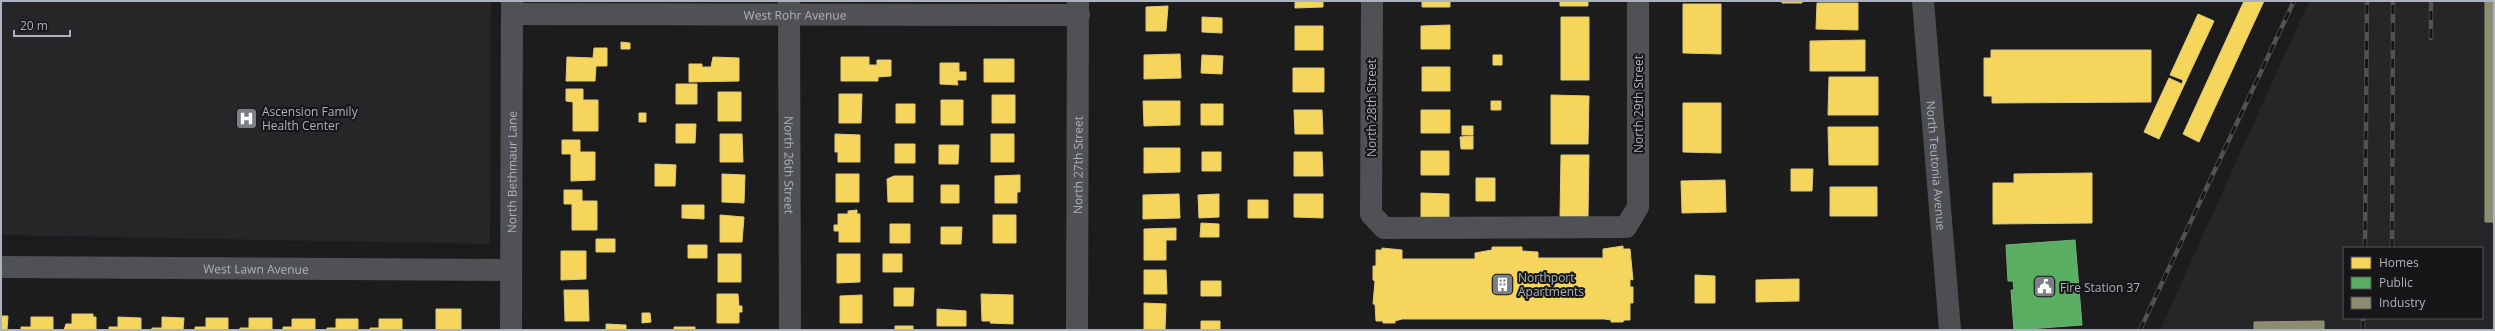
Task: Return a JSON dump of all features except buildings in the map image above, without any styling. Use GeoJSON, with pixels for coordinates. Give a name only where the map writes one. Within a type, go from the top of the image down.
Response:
{"type":"FeatureCollection","features":[{"type":"Feature","properties":{"kind":"main road","name":"North Teutonia Avenue"},"geometry":{"type":"LineString","coordinates":[[1923,1],[1950,330]]}},
{"type":"Feature","properties":{"kind":"street","name":"North 28th Street"},"geometry":{"type":"LineString","coordinates":[[1372,1],[1371,214],[1384,228],[1626,227],[1638,207]]}},
{"type":"Feature","properties":{"kind":"street","name":"North 29th Street"},"geometry":{"type":"LineString","coordinates":[[1638,1],[1638,207]]}},
{"type":"Feature","properties":{"kind":"street","name":"West Rohr Avenue"},"geometry":{"type":"LineString","coordinates":[[512,8],[1078,8]]}},
{"type":"Feature","properties":{"kind":"street","name":"North Bethmaur Lane"},"geometry":{"type":"LineString","coordinates":[[511,330],[512,8]]}},
{"type":"Feature","properties":{"kind":"street","name":"North 26th Street"},"geometry":{"type":"LineString","coordinates":[[789,8],[790,330]]}},
{"type":"Feature","properties":{"kind":"street","name":"North 27th Street"},"geometry":{"type":"LineString","coordinates":[[1077,330],[1078,8]]}},
{"type":"Feature","properties":{"kind":"street","name":"West Lawn Avenue"},"geometry":{"type":"LineString","coordinates":[[1,267],[511,270]]}},
{"type":"Feature","properties":{"kind":"shaded area","name":"Ascension Family Health Center"},"geometry":{"type":"Polygon","coordinates":[[[1,1],[491,1],[490,244],[1,235],[1,1]]]}},
{"type":"Feature","properties":{"kind":"shaded area"},"geometry":{"type":"Polygon","coordinates":[[[2309,1],[2494,1],[2494,330],[2160,330],[2309,1]]]}},
{"type":"Feature","properties":{"kind":"railway"},"geometry":{"type":"LineString","coordinates":[[2140,330],[2294,1]]}},
{"type":"Feature","properties":{"kind":"railway"},"geometry":{"type":"LineString","coordinates":[[2365,247],[2367,1]]}},
{"type":"Feature","properties":{"kind":"railway"},"geometry":{"type":"LineString","coordinates":[[2392,247],[2393,1]]}},
{"type":"Feature","properties":{"kind":"railway"},"geometry":{"type":"LineString","coordinates":[[2431,1],[2431,38]]}},
{"type":"Feature","properties":{"kind":"railway"},"geometry":{"type":"LineString","coordinates":[[2363,319],[2363,330]]}},
{"type":"Feature","properties":{"kind":"place","name":"Ascension Family Health Center"},"geometry":{"type":"Point","coordinates":[246,118]}},
{"type":"Feature","properties":{"kind":"place","name":"Northport Apartments"},"geometry":{"type":"Point","coordinates":[1503,284]}},
{"type":"Feature","properties":{"kind":"place","name":"Fire Station 37"},"geometry":{"type":"Point","coordinates":[2044,287]}}]}
